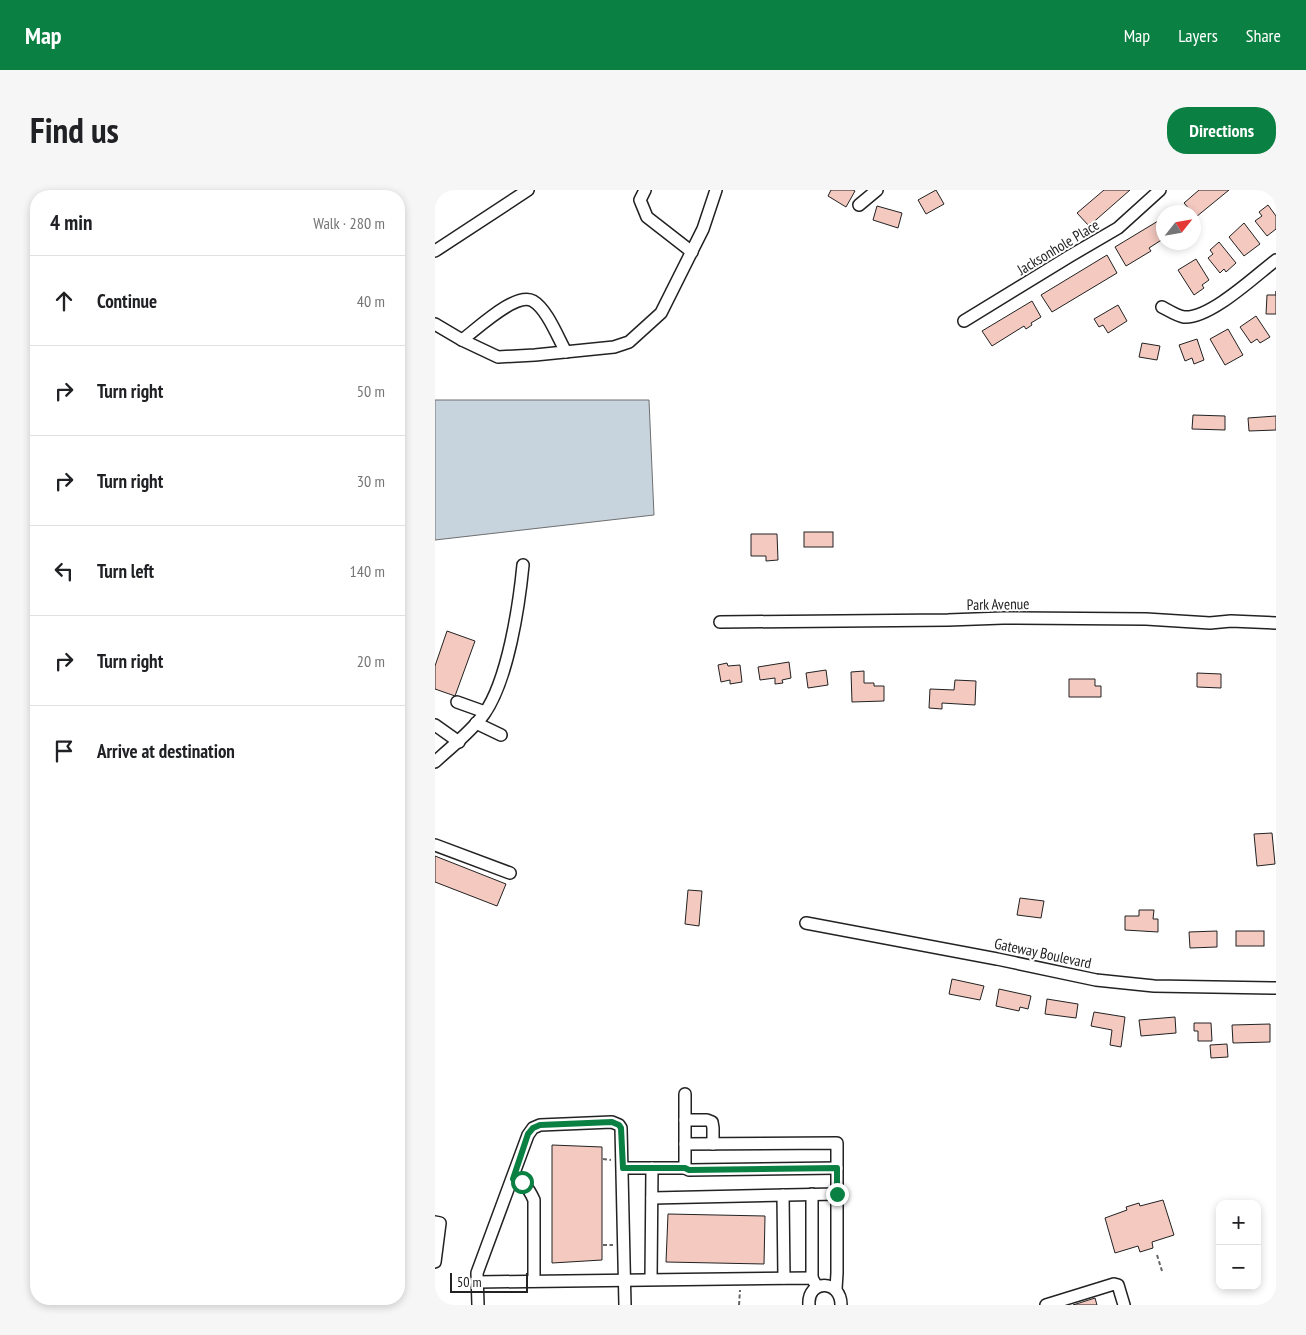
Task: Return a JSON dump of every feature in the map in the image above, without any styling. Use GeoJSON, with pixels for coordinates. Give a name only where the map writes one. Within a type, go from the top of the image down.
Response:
{"type":"FeatureCollection","features":[{"type":"Feature","properties":{"kind":"street"},"geometry":{"type":"LineString","coordinates":[[435,251],[528,190]]}},
{"type":"Feature","properties":{"kind":"street"},"geometry":{"type":"LineString","coordinates":[[645,190],[640,200],[647,217],[692,252]]}},
{"type":"Feature","properties":{"kind":"street"},"geometry":{"type":"LineString","coordinates":[[435,324],[462,340],[498,357],[614,347],[629,342],[661,313],[703,229],[716,190]]}},
{"type":"Feature","properties":{"kind":"street"},"geometry":{"type":"LineString","coordinates":[[859,205],[877,190]]}},
{"type":"Feature","properties":{"kind":"street","name":"Jacksonhole Place"},"geometry":{"type":"LineString","coordinates":[[964,321],[1118,228],[1160,190]]}},
{"type":"Feature","properties":{"kind":"street"},"geometry":{"type":"LineString","coordinates":[[1162,308],[1182,317],[1197,316],[1215,307],[1276,260]]}},
{"type":"Feature","properties":{"kind":"street"},"geometry":{"type":"LineString","coordinates":[[462,340],[510,303],[523,298],[533,300],[543,311],[566,352]]}},
{"type":"Feature","properties":{"kind":"street"},"geometry":{"type":"LineString","coordinates":[[435,762],[459,742],[476,723],[485,712],[497,690],[519,605],[523,565]]}},
{"type":"Feature","properties":{"kind":"street","name":"Park Avenue"},"geometry":{"type":"LineString","coordinates":[[720,622],[1003,618],[1146,619],[1210,623],[1231,621],[1276,623]]}},
{"type":"Feature","properties":{"kind":"street"},"geometry":{"type":"LineString","coordinates":[[457,702],[485,712]]}},
{"type":"Feature","properties":{"kind":"street"},"geometry":{"type":"LineString","coordinates":[[476,723],[501,735]]}},
{"type":"Feature","properties":{"kind":"street"},"geometry":{"type":"LineString","coordinates":[[435,725],[459,742]]}},
{"type":"Feature","properties":{"kind":"street"},"geometry":{"type":"LineString","coordinates":[[435,845],[510,873]]}},
{"type":"Feature","properties":{"kind":"street","name":"Gateway Boulevard"},"geometry":{"type":"LineString","coordinates":[[806,923],[1096,980],[1154,986],[1276,988]]}},
{"type":"Feature","properties":{"kind":"street"},"geometry":{"type":"LineString","coordinates":[[685,1094],[685,1168]]}},
{"type":"Feature","properties":{"kind":"street"},"geometry":{"type":"LineString","coordinates":[[685,1120],[707,1120],[711,1122],[713,1144]]}},
{"type":"Feature","properties":{"kind":"street"},"geometry":{"type":"LineString","coordinates":[[478,1305],[477,1273],[528,1134],[533,1128],[540,1125],[612,1122],[621,1128],[625,1305]]}},
{"type":"Feature","properties":{"kind":"street"},"geometry":{"type":"LineString","coordinates":[[685,1144],[837,1143],[836,1290],[841,1299],[841,1305]]}},
{"type":"Feature","properties":{"kind":"street"},"geometry":{"type":"LineString","coordinates":[[623,1168],[685,1168],[689,1170],[837,1168]]}},
{"type":"Feature","properties":{"kind":"street"},"geometry":{"type":"LineString","coordinates":[[651,1279],[652,1168]]}},
{"type":"Feature","properties":{"kind":"street"},"geometry":{"type":"LineString","coordinates":[[513,1179],[522,1182],[530,1190],[533,1200],[533,1281]]}},
{"type":"Feature","properties":{"kind":"street"},"geometry":{"type":"LineString","coordinates":[[809,1305],[810,1295],[815,1282],[812,1194]]}},
{"type":"Feature","properties":{"kind":"street"},"geometry":{"type":"LineString","coordinates":[[652,1198],[837,1194]]}},
{"type":"Feature","properties":{"kind":"street"},"geometry":{"type":"LineString","coordinates":[[783,1195],[784,1278]]}},
{"type":"Feature","properties":{"kind":"street"},"geometry":{"type":"LineString","coordinates":[[435,1222],[440,1223],[435,1262]]}},
{"type":"Feature","properties":{"kind":"street"},"geometry":{"type":"LineString","coordinates":[[477,1282],[784,1278],[815,1282],[836,1290]]}},
{"type":"Feature","properties":{"kind":"street"},"geometry":{"type":"LineString","coordinates":[[1046,1305],[1114,1284],[1118,1285],[1124,1305]]}},
{"type":"Feature","properties":{"kind":"path"},"geometry":{"type":"LineString","coordinates":[[603,1159],[613,1160]]}},
{"type":"Feature","properties":{"kind":"path"},"geometry":{"type":"LineString","coordinates":[[1157,1255],[1162,1271]]}},
{"type":"Feature","properties":{"kind":"path"},"geometry":{"type":"LineString","coordinates":[[739,1305],[741,1290]]}},
{"type":"Feature","properties":{"kind":"shaded area"},"geometry":{"type":"Polygon","coordinates":[[[435,400],[649,400],[654,515],[435,540],[435,400]]]}},
{"type":"Feature","properties":{"kind":"building"},"geometry":{"type":"Polygon","coordinates":[[[831,190],[855,191],[846,207],[828,196],[831,190]]]}},
{"type":"Feature","properties":{"kind":"building"},"geometry":{"type":"Polygon","coordinates":[[[936,190],[944,204],[926,214],[918,200],[936,190]]]}},
{"type":"Feature","properties":{"kind":"building"},"geometry":{"type":"Polygon","coordinates":[[[1104,190],[1130,190],[1089,226],[1077,213],[1104,190]]]}},
{"type":"Feature","properties":{"kind":"building"},"geometry":{"type":"Polygon","coordinates":[[[1199,190],[1229,190],[1201,213],[1201,205],[1186,205],[1184,203],[1199,190]]]}},
{"type":"Feature","properties":{"kind":"building"},"geometry":{"type":"Polygon","coordinates":[[[1268,205],[1276,216],[1276,229],[1267,236],[1255,221],[1262,216],[1259,212],[1268,205]]]}},
{"type":"Feature","properties":{"kind":"building"},"geometry":{"type":"Polygon","coordinates":[[[877,206],[902,213],[898,228],[873,220],[877,206]]]}},
{"type":"Feature","properties":{"kind":"building"},"geometry":{"type":"Polygon","coordinates":[[[1156,222],[1156,244],[1149,248],[1151,251],[1126,266],[1115,247],[1156,222]]]}},
{"type":"Feature","properties":{"kind":"building"},"geometry":{"type":"Polygon","coordinates":[[[1244,223],[1260,244],[1244,256],[1229,237],[1244,223]]]}},
{"type":"Feature","properties":{"kind":"building"},"geometry":{"type":"Polygon","coordinates":[[[1219,242],[1236,263],[1226,272],[1224,269],[1220,273],[1208,258],[1213,254],[1210,250],[1219,242]]]}},
{"type":"Feature","properties":{"kind":"building"},"geometry":{"type":"Polygon","coordinates":[[[1107,255],[1117,273],[1052,312],[1041,295],[1107,255]]]}},
{"type":"Feature","properties":{"kind":"building"},"geometry":{"type":"Polygon","coordinates":[[[1196,259],[1209,280],[1202,285],[1204,288],[1194,295],[1178,270],[1196,259]]]}},
{"type":"Feature","properties":{"kind":"building"},"geometry":{"type":"Polygon","coordinates":[[[1267,295],[1276,295],[1276,314],[1266,314],[1267,295]]]}},
{"type":"Feature","properties":{"kind":"building"},"geometry":{"type":"Polygon","coordinates":[[[1032,301],[1041,317],[1031,323],[1032,325],[1026,329],[1024,326],[992,346],[982,331],[1032,301]]]}},
{"type":"Feature","properties":{"kind":"building"},"geometry":{"type":"Polygon","coordinates":[[[1118,305],[1127,321],[1108,333],[1103,325],[1099,327],[1094,319],[1118,305]]]}},
{"type":"Feature","properties":{"kind":"building"},"geometry":{"type":"Polygon","coordinates":[[[1256,316],[1270,337],[1260,343],[1257,339],[1251,343],[1240,327],[1256,316]]]}},
{"type":"Feature","properties":{"kind":"building"},"geometry":{"type":"Polygon","coordinates":[[[1228,329],[1243,355],[1225,365],[1210,339],[1228,329]]]}},
{"type":"Feature","properties":{"kind":"building"},"geometry":{"type":"Polygon","coordinates":[[[1197,339],[1204,360],[1194,364],[1192,358],[1185,361],[1179,345],[1197,339]]]}},
{"type":"Feature","properties":{"kind":"building"},"geometry":{"type":"Polygon","coordinates":[[[1142,343],[1160,346],[1157,360],[1139,357],[1142,343]]]}},
{"type":"Feature","properties":{"kind":"building"},"geometry":{"type":"Polygon","coordinates":[[[1193,415],[1225,416],[1225,430],[1192,429],[1193,415]]]}},
{"type":"Feature","properties":{"kind":"building"},"geometry":{"type":"Polygon","coordinates":[[[1276,416],[1276,430],[1249,431],[1248,418],[1276,416]]]}},
{"type":"Feature","properties":{"kind":"building"},"geometry":{"type":"Polygon","coordinates":[[[804,532],[833,532],[833,547],[804,547],[804,532]]]}},
{"type":"Feature","properties":{"kind":"building"},"geometry":{"type":"Polygon","coordinates":[[[751,534],[777,534],[778,560],[766,561],[766,556],[751,556],[751,534]]]}},
{"type":"Feature","properties":{"kind":"building"},"geometry":{"type":"Polygon","coordinates":[[[447,631],[475,641],[455,696],[435,689],[435,666],[447,631]]]}},
{"type":"Feature","properties":{"kind":"building"},"geometry":{"type":"Polygon","coordinates":[[[789,662],[791,678],[782,680],[783,683],[775,684],[775,678],[760,680],[758,667],[789,662]]]}},
{"type":"Feature","properties":{"kind":"building"},"geometry":{"type":"Polygon","coordinates":[[[727,663],[728,666],[740,665],[742,682],[730,684],[730,680],[721,682],[718,665],[727,663]]]}},
{"type":"Feature","properties":{"kind":"building"},"geometry":{"type":"Polygon","coordinates":[[[826,670],[828,685],[808,688],[806,673],[826,670]]]}},
{"type":"Feature","properties":{"kind":"building"},"geometry":{"type":"Polygon","coordinates":[[[864,671],[864,683],[884,686],[884,701],[852,702],[851,672],[864,671]]]}},
{"type":"Feature","properties":{"kind":"building"},"geometry":{"type":"Polygon","coordinates":[[[1197,673],[1221,674],[1221,688],[1197,687],[1197,673]]]}},
{"type":"Feature","properties":{"kind":"building"},"geometry":{"type":"Polygon","coordinates":[[[1069,679],[1095,679],[1095,686],[1101,686],[1101,697],[1069,697],[1069,679]]]}},
{"type":"Feature","properties":{"kind":"building"},"geometry":{"type":"Polygon","coordinates":[[[955,680],[976,681],[975,705],[942,703],[942,709],[929,708],[930,689],[954,690],[955,680]]]}},
{"type":"Feature","properties":{"kind":"building"},"geometry":{"type":"Polygon","coordinates":[[[1272,833],[1275,864],[1257,866],[1254,834],[1272,833]]]}},
{"type":"Feature","properties":{"kind":"building"},"geometry":{"type":"Polygon","coordinates":[[[435,856],[506,884],[497,906],[435,882],[435,856]]]}},
{"type":"Feature","properties":{"kind":"building"},"geometry":{"type":"Polygon","coordinates":[[[688,890],[702,891],[699,926],[685,924],[688,890]]]}},
{"type":"Feature","properties":{"kind":"building"},"geometry":{"type":"Polygon","coordinates":[[[1020,898],[1044,901],[1041,918],[1017,915],[1020,898]]]}},
{"type":"Feature","properties":{"kind":"building"},"geometry":{"type":"Polygon","coordinates":[[[1139,910],[1154,910],[1153,919],[1158,919],[1158,932],[1125,930],[1125,916],[1139,916],[1139,910]]]}},
{"type":"Feature","properties":{"kind":"building"},"geometry":{"type":"Polygon","coordinates":[[[1217,931],[1217,947],[1190,948],[1189,932],[1217,931]]]}},
{"type":"Feature","properties":{"kind":"building"},"geometry":{"type":"Polygon","coordinates":[[[1236,931],[1264,931],[1264,946],[1236,946],[1236,931]]]}},
{"type":"Feature","properties":{"kind":"building"},"geometry":{"type":"Polygon","coordinates":[[[952,979],[984,986],[980,1000],[949,994],[952,979]]]}},
{"type":"Feature","properties":{"kind":"building"},"geometry":{"type":"Polygon","coordinates":[[[999,989],[1031,996],[1028,1009],[1020,1007],[1019,1011],[996,1006],[999,989]]]}},
{"type":"Feature","properties":{"kind":"building"},"geometry":{"type":"Polygon","coordinates":[[[1047,999],[1078,1004],[1076,1018],[1045,1014],[1047,999]]]}},
{"type":"Feature","properties":{"kind":"building"},"geometry":{"type":"Polygon","coordinates":[[[1094,1012],[1125,1017],[1121,1047],[1110,1045],[1112,1030],[1091,1026],[1094,1012]]]}},
{"type":"Feature","properties":{"kind":"building"},"geometry":{"type":"Polygon","coordinates":[[[1175,1017],[1176,1033],[1141,1036],[1139,1020],[1175,1017]]]}},
{"type":"Feature","properties":{"kind":"building"},"geometry":{"type":"Polygon","coordinates":[[[1194,1023],[1211,1023],[1212,1041],[1198,1041],[1198,1031],[1194,1031],[1194,1023]]]}},
{"type":"Feature","properties":{"kind":"building"},"geometry":{"type":"Polygon","coordinates":[[[1270,1024],[1270,1042],[1233,1043],[1232,1025],[1270,1024]]]}},
{"type":"Feature","properties":{"kind":"building"},"geometry":{"type":"Polygon","coordinates":[[[1227,1044],[1228,1057],[1211,1058],[1210,1045],[1227,1044]]]}},
{"type":"Feature","properties":{"kind":"building"},"geometry":{"type":"Polygon","coordinates":[[[552,1145],[602,1147],[602,1260],[552,1263],[552,1145]]]}},
{"type":"Feature","properties":{"kind":"building"},"geometry":{"type":"Polygon","coordinates":[[[1163,1200],[1174,1235],[1152,1242],[1153,1248],[1140,1252],[1138,1246],[1115,1253],[1105,1218],[1127,1210],[1126,1207],[1139,1203],[1140,1206],[1163,1200]]]}},
{"type":"Feature","properties":{"kind":"building"},"geometry":{"type":"Polygon","coordinates":[[[668,1214],[765,1216],[764,1264],[666,1262],[668,1214]]]}},
{"type":"Feature","properties":{"kind":"building"},"geometry":{"type":"Polygon","coordinates":[[[1095,1298],[1097,1305],[1073,1305],[1095,1298]]]}},
{"type":"Feature","properties":{"kind":"route"},"geometry":{"type":"LineString","coordinates":[[522,1182],[513,1179],[528,1134],[533,1128],[540,1125],[612,1122],[621,1128],[623,1168],[685,1168],[689,1170],[837,1168],[837,1194]]}}]}
